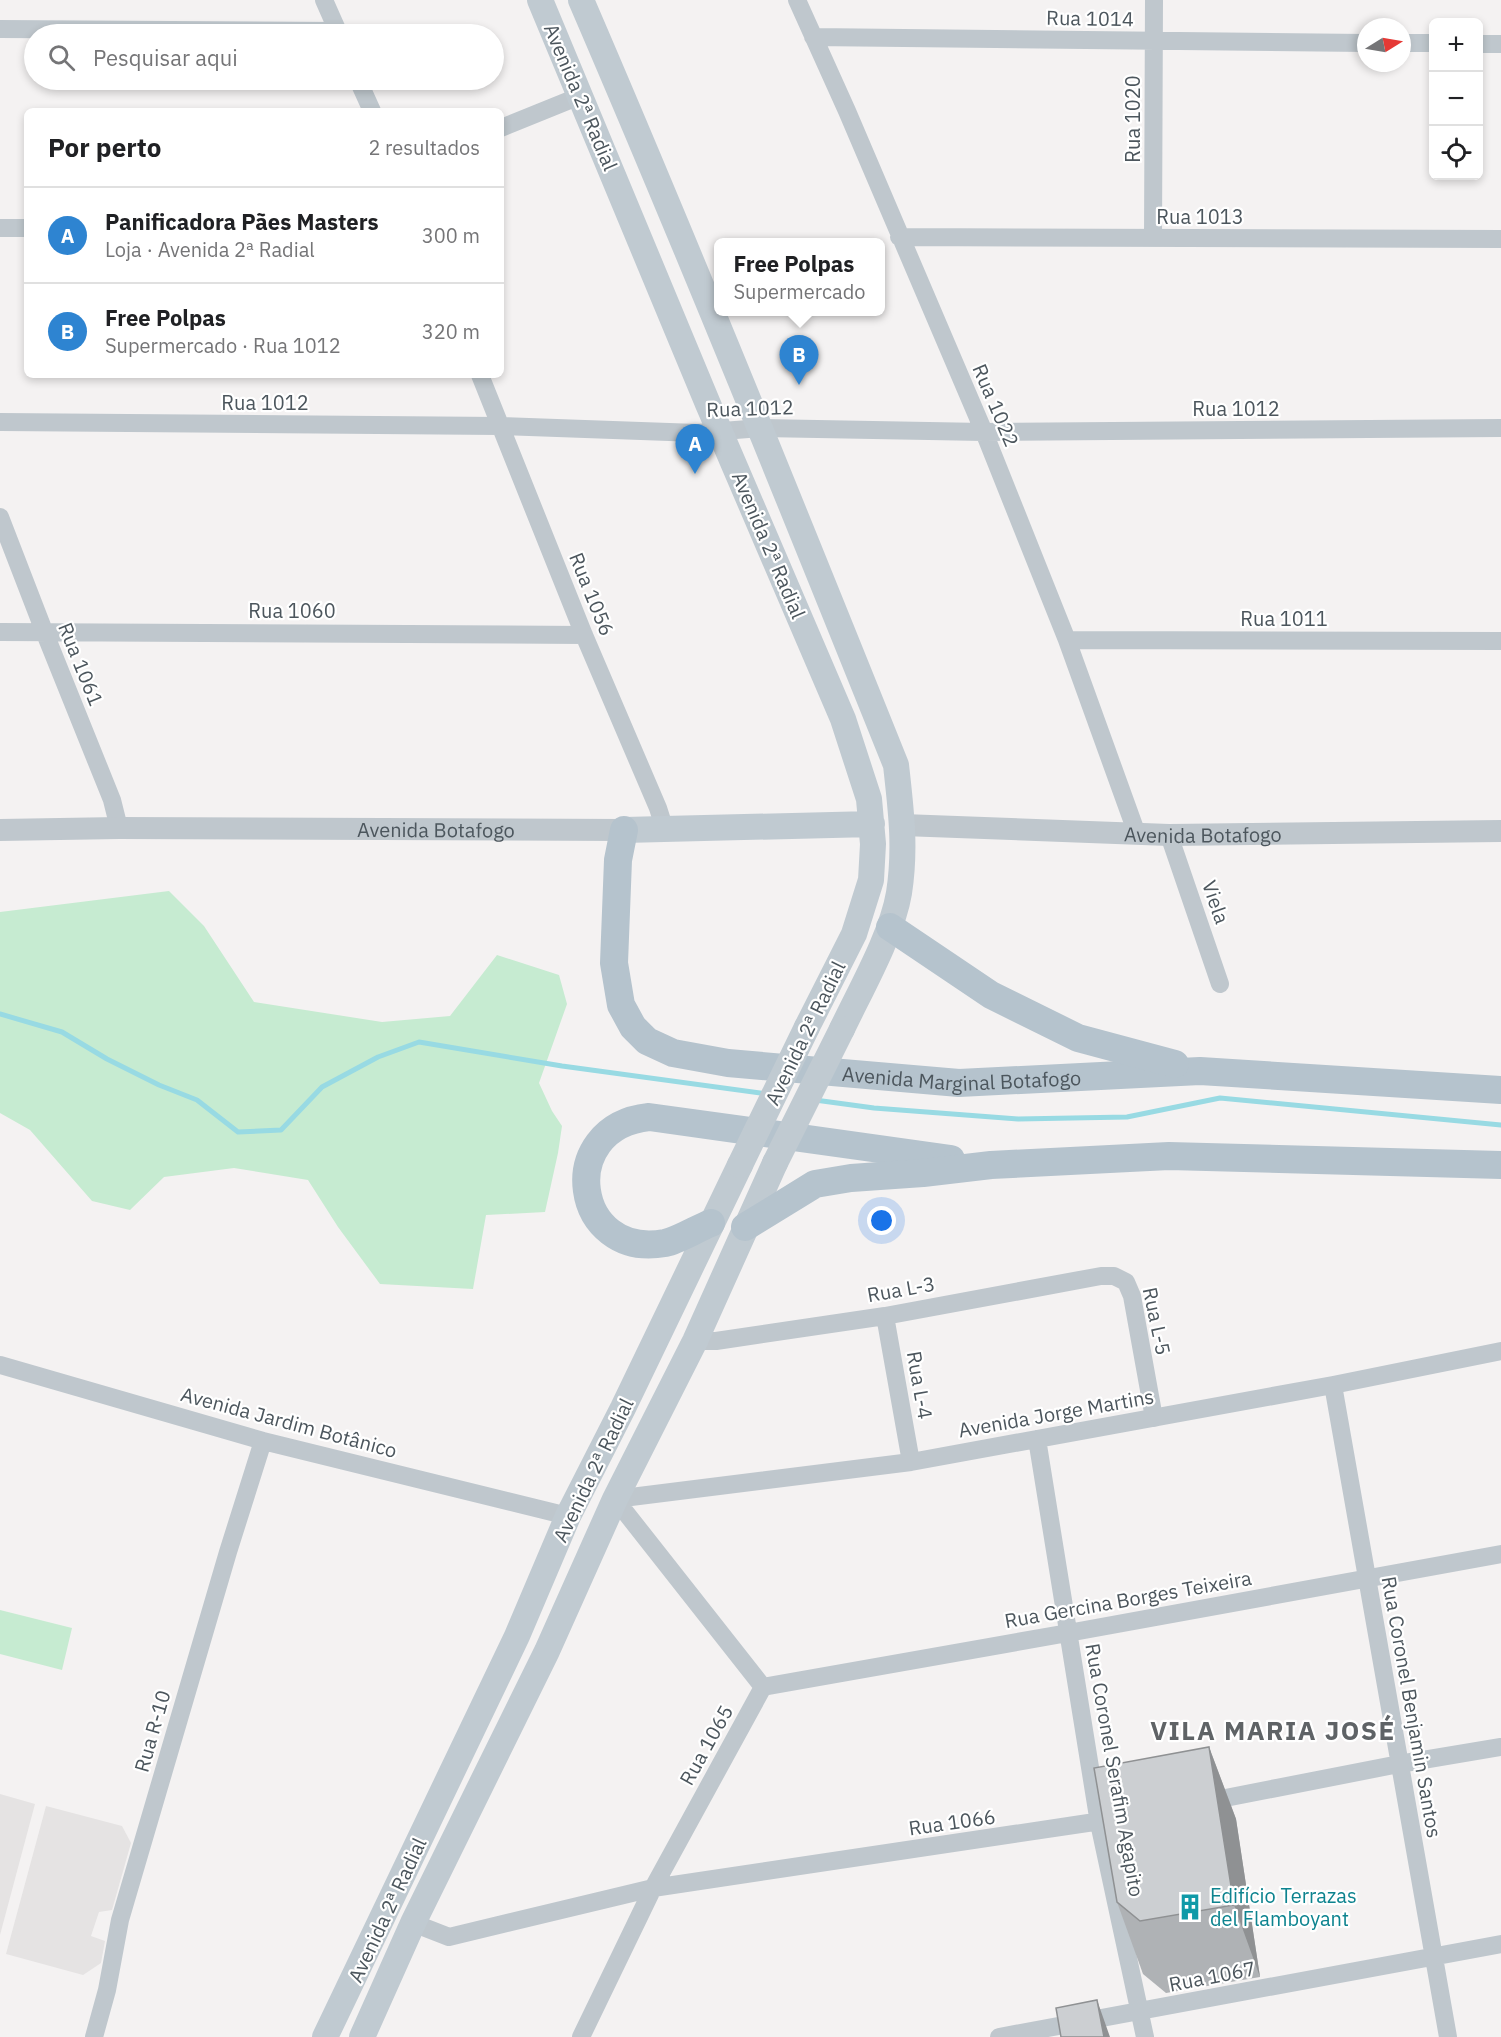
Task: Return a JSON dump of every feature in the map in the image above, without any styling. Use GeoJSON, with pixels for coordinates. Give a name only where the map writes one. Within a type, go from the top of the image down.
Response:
{"type":"FeatureCollection","features":[{"type":"Feature","properties":{"kind":"main road","name":"Avenida 2ª Radial"},"geometry":{"type":"LineString","coordinates":[[325,2037],[517,1636],[568,1516],[854,934],[871,880],[873,844],[869,799],[843,719],[720,432],[540,0]]}},
{"type":"Feature","properties":{"kind":"main road","name":"Avenida 2ª Radial"},"geometry":{"type":"LineString","coordinates":[[581,0],[714,314]]}},
{"type":"Feature","properties":{"kind":"main road","name":"Avenida 2ª Radial"},"geometry":{"type":"LineString","coordinates":[[362,2037],[412,1923],[547,1651],[615,1499],[695,1341],[775,1163],[890,927],[899,894],[903,825],[896,765],[715,316]]}},
{"type":"Feature","properties":{"kind":"main road"},"geometry":{"type":"LineString","coordinates":[[743,484],[761,428]]}},
{"type":"Feature","properties":{"kind":"main road","name":"Avenida Botafogo"},"geometry":{"type":"LineString","coordinates":[[624,830],[872,824]]}},
{"type":"Feature","properties":{"kind":"main road","name":"Avenida Marginal Botafogo"},"geometry":{"type":"LineString","coordinates":[[624,830],[618,860],[614,963],[621,1005],[633,1027],[647,1041],[673,1053],[728,1063],[959,1083],[1200,1071],[1501,1090]]}},
{"type":"Feature","properties":{"kind":"main road"},"geometry":{"type":"LineString","coordinates":[[890,927],[991,995],[1078,1038],[1200,1071]]}},
{"type":"Feature","properties":{"kind":"main road"},"geometry":{"type":"LineString","coordinates":[[711,1223],[666,1243],[634,1244],[606,1229],[591,1207],[585,1181],[587,1168],[597,1144],[605,1135],[620,1125],[637,1118],[649,1117],[991,1165]]}},
{"type":"Feature","properties":{"kind":"main road"},"geometry":{"type":"LineString","coordinates":[[745,1227],[815,1184],[851,1178],[991,1165],[1169,1156],[1501,1165]]}},
{"type":"Feature","properties":{"kind":"main road"},"geometry":{"type":"LineString","coordinates":[[615,1499],[603,1485],[630,1427],[623,1408]]}},
{"type":"Feature","properties":{"kind":"street"},"geometry":{"type":"LineString","coordinates":[[324,0],[334,24]]}},
{"type":"Feature","properties":{"kind":"street","name":"Rua 1022"},"geometry":{"type":"LineString","coordinates":[[797,0],[984,432],[1067,639],[1137,834]]}},
{"type":"Feature","properties":{"kind":"street","name":"Rua 1020"},"geometry":{"type":"LineString","coordinates":[[1153,238],[1154,0]]}},
{"type":"Feature","properties":{"kind":"street"},"geometry":{"type":"LineString","coordinates":[[0,29],[24,29]]}},
{"type":"Feature","properties":{"kind":"street","name":"Rua 1014"},"geometry":{"type":"LineString","coordinates":[[813,37],[1357,43]]}},
{"type":"Feature","properties":{"kind":"street"},"geometry":{"type":"LineString","coordinates":[[1411,43],[1429,44]]}},
{"type":"Feature","properties":{"kind":"street"},"geometry":{"type":"LineString","coordinates":[[1483,44],[1501,44]]}},
{"type":"Feature","properties":{"kind":"street"},"geometry":{"type":"LineString","coordinates":[[363,90],[371,108]]}},
{"type":"Feature","properties":{"kind":"street"},"geometry":{"type":"LineString","coordinates":[[504,127],[580,96]]}},
{"type":"Feature","properties":{"kind":"street"},"geometry":{"type":"LineString","coordinates":[[0,228],[24,228]]}},
{"type":"Feature","properties":{"kind":"street","name":"Rua 1013"},"geometry":{"type":"LineString","coordinates":[[899,237],[1501,239]]}},
{"type":"Feature","properties":{"kind":"street","name":"Rua 1056"},"geometry":{"type":"LineString","coordinates":[[481,378],[585,635],[658,807],[665,830]]}},
{"type":"Feature","properties":{"kind":"street","name":"Rua 1012"},"geometry":{"type":"LineString","coordinates":[[0,422],[500,426],[685,432],[720,432],[761,428],[984,432],[1501,428]]}},
{"type":"Feature","properties":{"kind":"street","name":"Rua 1061"},"geometry":{"type":"LineString","coordinates":[[0,517],[112,800],[119,828]]}},
{"type":"Feature","properties":{"kind":"street","name":"Rua 1060"},"geometry":{"type":"LineString","coordinates":[[0,632],[585,635]]}},
{"type":"Feature","properties":{"kind":"street","name":"Rua 1011"},"geometry":{"type":"LineString","coordinates":[[1067,639],[1501,641]]}},
{"type":"Feature","properties":{"kind":"street","name":"Avenida Botafogo"},"geometry":{"type":"LineString","coordinates":[[903,825],[1170,835],[1501,831]]}},
{"type":"Feature","properties":{"kind":"street","name":"Avenida Botafogo"},"geometry":{"type":"LineString","coordinates":[[0,830],[119,828],[624,830]]}},
{"type":"Feature","properties":{"kind":"street","name":"Viela"},"geometry":{"type":"LineString","coordinates":[[1170,835],[1220,984]]}},
{"type":"Feature","properties":{"kind":"street","name":"Rua L-3"},"geometry":{"type":"LineString","coordinates":[[695,1341],[716,1341],[885,1316],[1101,1276],[1114,1276]]}},
{"type":"Feature","properties":{"kind":"street","name":"Rua L-5"},"geometry":{"type":"LineString","coordinates":[[1114,1276],[1126,1282],[1132,1296],[1154,1418]]}},
{"type":"Feature","properties":{"kind":"street","name":"Rua L-4"},"geometry":{"type":"LineString","coordinates":[[885,1316],[911,1462]]}},
{"type":"Feature","properties":{"kind":"street","name":"Avenida Jorge Martins"},"geometry":{"type":"LineString","coordinates":[[615,1499],[911,1462],[1333,1385],[1501,1351]]}},
{"type":"Feature","properties":{"kind":"street","name":"Avenida Jardim Botânico"},"geometry":{"type":"LineString","coordinates":[[0,1365],[263,1441],[568,1516]]}},
{"type":"Feature","properties":{"kind":"street","name":"Rua Coronel Benjamin Santos"},"geometry":{"type":"LineString","coordinates":[[1333,1385],[1433,1958],[1449,2037]]}},
{"type":"Feature","properties":{"kind":"street","name":"Rua Coronel Serafim Agapito"},"geometry":{"type":"LineString","coordinates":[[1037,1439],[1100,1823],[1145,2037]]}},
{"type":"Feature","properties":{"kind":"street","name":"Rua R-10"},"geometry":{"type":"LineString","coordinates":[[94,2037],[107,1990],[120,1920],[263,1441]]}},
{"type":"Feature","properties":{"kind":"street"},"geometry":{"type":"LineString","coordinates":[[615,1499],[763,1687]]}},
{"type":"Feature","properties":{"kind":"street","name":"Rua Gercina Borges Teixeira"},"geometry":{"type":"LineString","coordinates":[[763,1687],[1501,1554]]}},
{"type":"Feature","properties":{"kind":"street","name":"Rua 1065"},"geometry":{"type":"LineString","coordinates":[[581,2037],[653,1888],[763,1687]]}},
{"type":"Feature","properties":{"kind":"street"},"geometry":{"type":"LineString","coordinates":[[1192,1805],[1399,1764],[1501,1747]]}},
{"type":"Feature","properties":{"kind":"street","name":"Rua 1066"},"geometry":{"type":"LineString","coordinates":[[412,1923],[449,1937],[653,1888],[1100,1823],[1146,1814]]}},
{"type":"Feature","properties":{"kind":"street","name":"Rua 1067"},"geometry":{"type":"LineString","coordinates":[[999,2037],[1501,1944]]}},
{"type":"Feature","properties":{"kind":"shaded area"},"geometry":{"type":"Polygon","coordinates":[[[0,1794],[35,1804],[0,1935],[0,1794]]]}},
{"type":"Feature","properties":{"kind":"shaded area"},"geometry":{"type":"Polygon","coordinates":[[[46,1806],[122,1826],[131,1843],[112,1910],[99,1912],[91,1936],[105,1941],[101,1963],[83,1975],[6,1954],[46,1806]]]}},
{"type":"Feature","properties":{"kind":"green space"},"geometry":{"type":"Polygon","coordinates":[[[169,891],[204,926],[254,1002],[382,1022],[450,1016],[497,955],[559,975],[567,1004],[539,1083],[562,1126],[545,1212],[486,1215],[473,1289],[380,1284],[338,1227],[308,1180],[234,1168],[164,1177],[130,1210],[92,1201],[30,1130],[0,1113],[0,912],[169,891]]]}},
{"type":"Feature","properties":{"kind":"green space"},"geometry":{"type":"Polygon","coordinates":[[[0,1610],[72,1628],[62,1670],[0,1654],[0,1610]]]}},
{"type":"Feature","properties":{"kind":"building"},"geometry":{"type":"Polygon","coordinates":[[[1209,1747],[1234,1905],[1140,1921],[1117,1902],[1094,1768],[1209,1747]]]}},
{"type":"Feature","properties":{"kind":"building"},"geometry":{"type":"Polygon","coordinates":[[[1097,2000],[1104,2037],[1061,2037],[1056,2008],[1097,2000]]]}},
{"type":"Feature","properties":{"kind":"waterway"},"geometry":{"type":"LineString","coordinates":[[0,1014],[62,1032],[107,1059],[159,1085],[197,1100],[238,1132],[281,1130],[322,1087],[378,1057],[419,1042],[562,1066],[767,1094]]}},
{"type":"Feature","properties":{"kind":"waterway"},"geometry":{"type":"LineString","coordinates":[[815,1100],[874,1108],[1018,1119],[1127,1117],[1220,1098],[1501,1125]]}},
{"type":"Feature","properties":{"kind":"place","name":"Free Polpas"},"geometry":{"type":"Point","coordinates":[799,385]}},
{"type":"Feature","properties":{"kind":"place","name":"Panificadora Pães Masters"},"geometry":{"type":"Point","coordinates":[695,474]}},
{"type":"Feature","properties":{"kind":"place","name":"Edifício Terrazas del Flamboyant"},"geometry":{"type":"Point","coordinates":[1190,1907]}},
{"type":"Feature","properties":{"kind":"district","name":"VILA MARIA JOSÉ"},"geometry":{"type":"Point","coordinates":[1273,1730]}}]}
